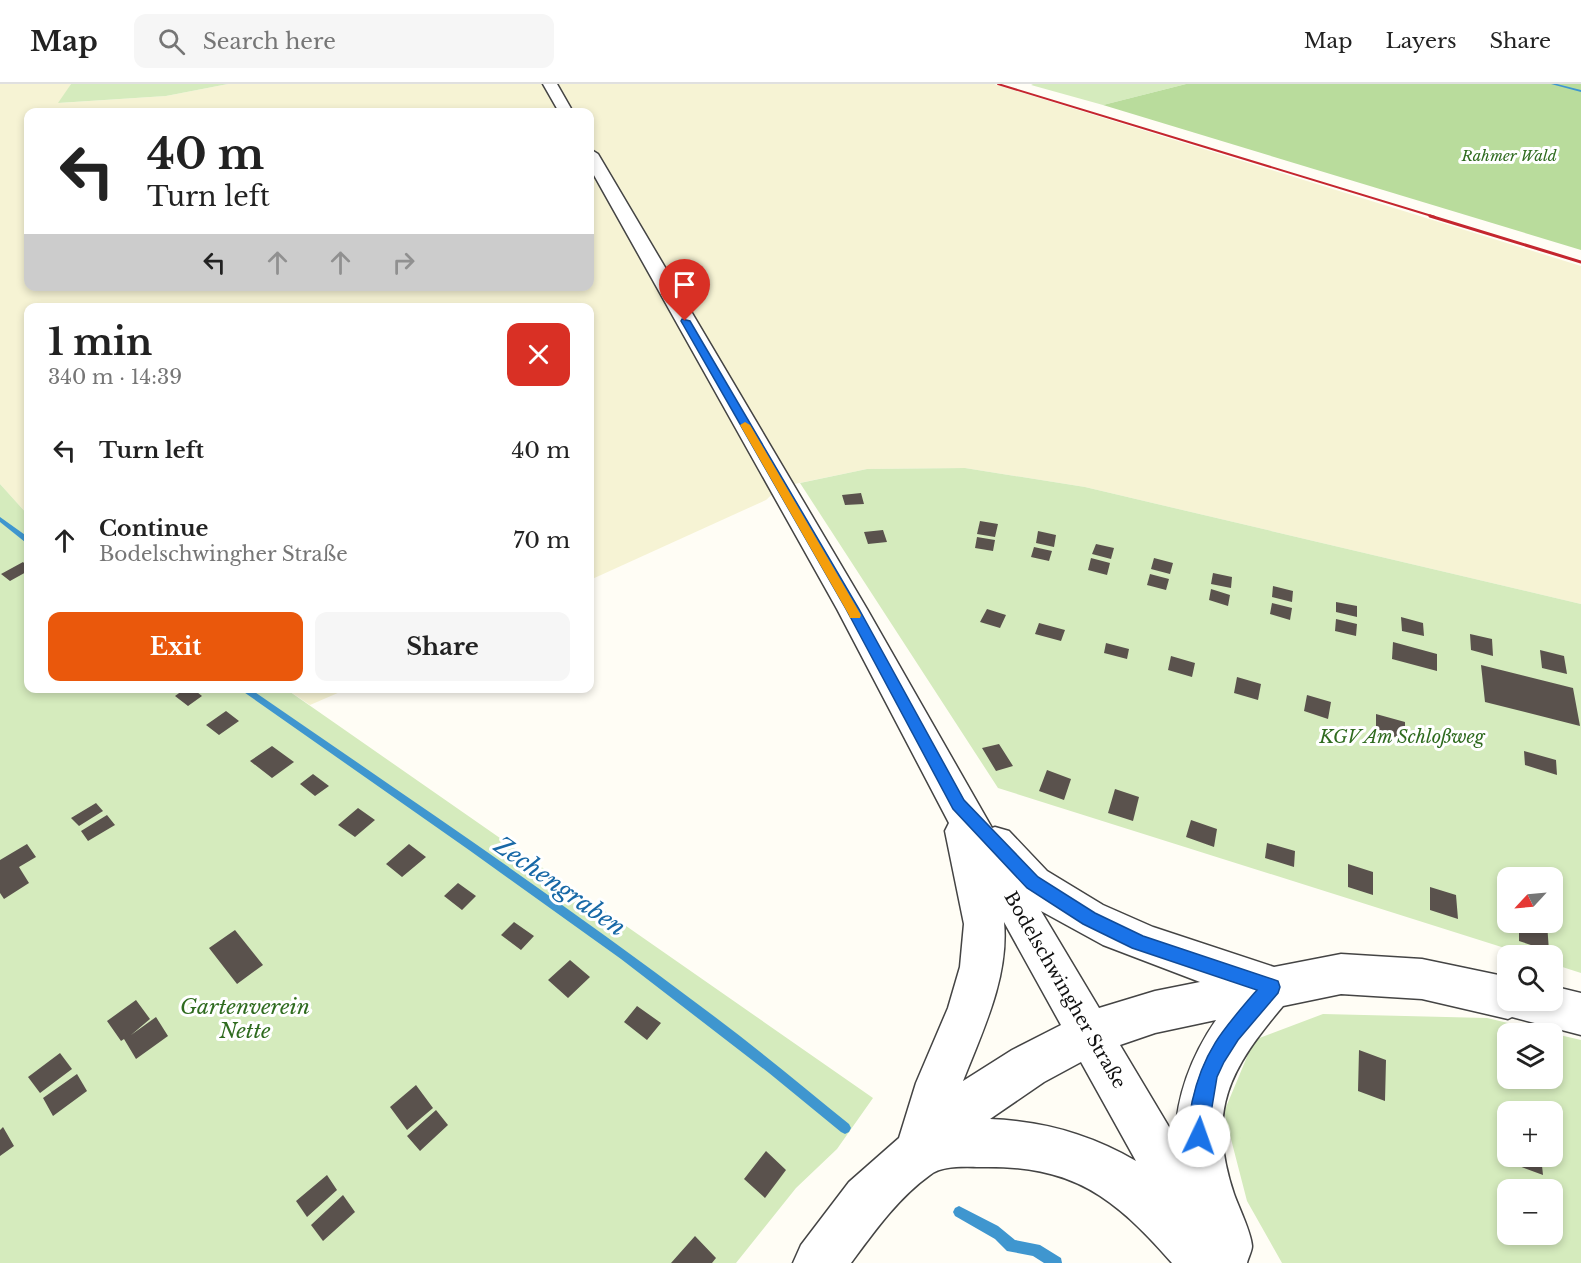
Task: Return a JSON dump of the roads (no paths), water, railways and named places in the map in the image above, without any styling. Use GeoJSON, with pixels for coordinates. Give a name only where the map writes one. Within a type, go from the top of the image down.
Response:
{"type":"FeatureCollection","features":[{"type":"Feature","properties":{"kind":"street"},"geometry":{"type":"LineString","coordinates":[[550,84],[564,108]]}},
{"type":"Feature","properties":{"kind":"street","name":"Bodelschwingher Straße"},"geometry":{"type":"LineString","coordinates":[[594,161],[852,609],[958,804],[1221,1263]]}},
{"type":"Feature","properties":{"kind":"street"},"geometry":{"type":"LineString","coordinates":[[958,804],[1033,882],[1089,918],[1138,942],[1272,987]]}},
{"type":"Feature","properties":{"kind":"street"},"geometry":{"type":"LineString","coordinates":[[918,1153],[939,1083],[970,1009],[981,967],[984,924],[958,804]]}},
{"type":"Feature","properties":{"kind":"street"},"geometry":{"type":"LineString","coordinates":[[819,1263],[867,1200],[978,1098],[1028,1066],[1090,1033],[1155,1012],[1341,974],[1422,979],[1497,996]]}},
{"type":"Feature","properties":{"kind":"street"},"geometry":{"type":"LineString","coordinates":[[1233,1263],[1199,1158],[1199,1115],[1208,1075],[1217,1055],[1272,987]]}},
{"type":"Feature","properties":{"kind":"street"},"geometry":{"type":"LineString","coordinates":[[1563,1010],[1581,1014]]}},
{"type":"Feature","properties":{"kind":"street"},"geometry":{"type":"LineString","coordinates":[[918,1153],[963,1143],[1028,1146],[1068,1153],[1103,1169],[1138,1193],[1206,1263]]}},
{"type":"Feature","properties":{"kind":"waterway"},"geometry":{"type":"LineString","coordinates":[[1553,84],[1581,91]]}},
{"type":"Feature","properties":{"kind":"waterway","name":"Zechengraben"},"geometry":{"type":"LineString","coordinates":[[0,519],[24,537]]}},
{"type":"Feature","properties":{"kind":"waterway","name":"Zechengraben"},"geometry":{"type":"LineString","coordinates":[[249,693],[473,847],[625,956],[773,1069],[845,1128]]}},
{"type":"Feature","properties":{"kind":"waterway"},"geometry":{"type":"LineString","coordinates":[[959,1212],[1000,1235],[1012,1246],[1035,1250],[1056,1263]]}},
{"type":"Feature","properties":{"kind":"railway"},"geometry":{"type":"LineString","coordinates":[[998,84],[1435,217]]}},
{"type":"Feature","properties":{"kind":"railway"},"geometry":{"type":"LineString","coordinates":[[1430,216],[1581,262]]}},
{"type":"Feature","properties":{"kind":"park label","name":"Rahmer Wald"},"geometry":{"type":"Point","coordinates":[1509,155]}},
{"type":"Feature","properties":{"kind":"park label","name":"KGV Am Schloßweg"},"geometry":{"type":"Point","coordinates":[1402,737]}},
{"type":"Feature","properties":{"kind":"park label","name":"Gartenverein Nette"},"geometry":{"type":"Point","coordinates":[245,1019]}}]}
